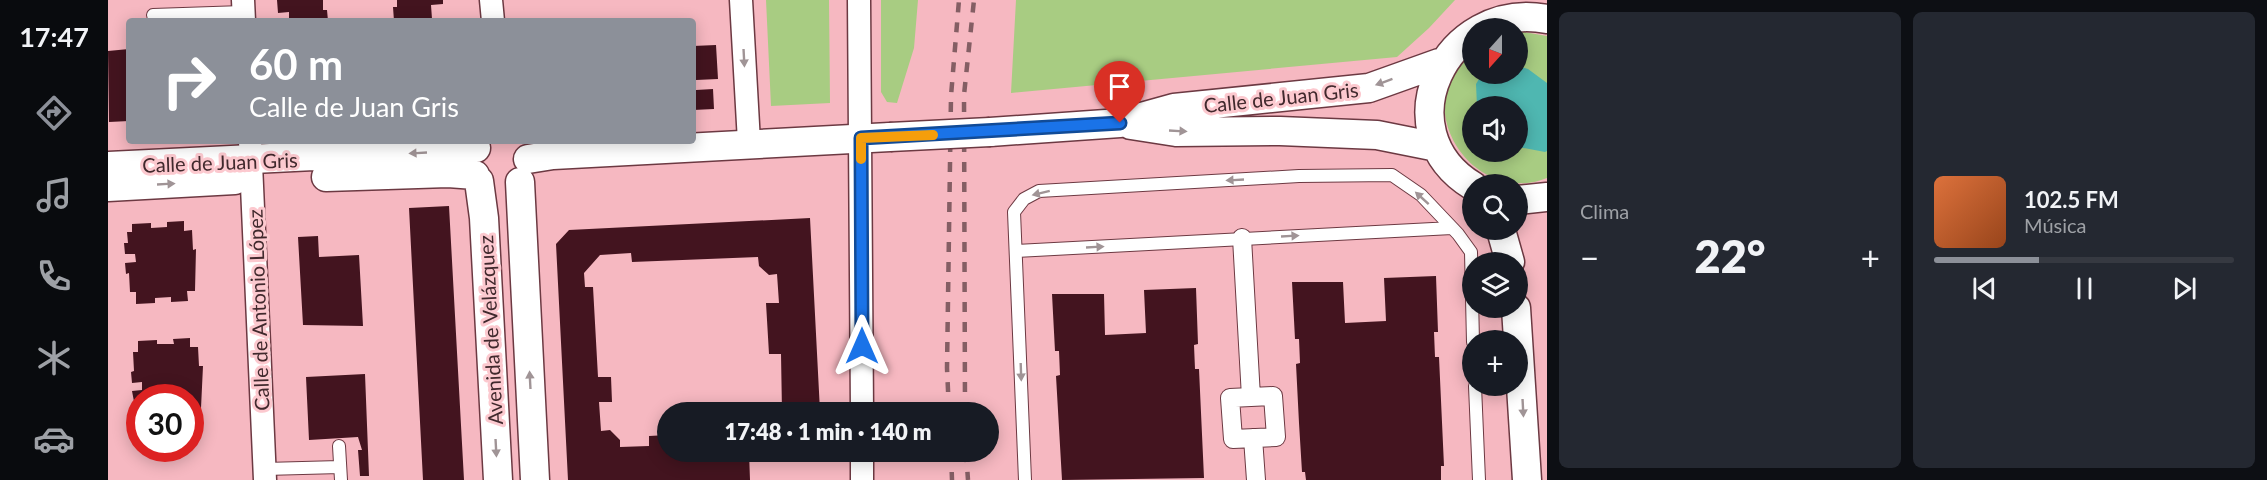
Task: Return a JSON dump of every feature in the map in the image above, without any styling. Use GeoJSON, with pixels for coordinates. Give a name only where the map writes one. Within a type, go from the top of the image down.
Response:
{"type":"FeatureCollection","features":[{"type":"Feature","properties":{"kind":"street"},"geometry":{"type":"LineString","coordinates":[[491,0],[492,18]]}},
{"type":"Feature","properties":{"kind":"street"},"geometry":{"type":"LineString","coordinates":[[741,0],[748,142]]}},
{"type":"Feature","properties":{"kind":"street"},"geometry":{"type":"LineString","coordinates":[[859,0],[862,402]]}},
{"type":"Feature","properties":{"kind":"street"},"geometry":{"type":"LineString","coordinates":[[1462,179],[1437,147],[1429,120],[1429,92],[1439,63],[1479,13],[1533,14],[1547,19]]}},
{"type":"Feature","properties":{"kind":"street","name":"Calle de Juan Gris"},"geometry":{"type":"LineString","coordinates":[[108,166],[251,160],[478,161],[486,186],[502,190],[522,160],[553,155],[748,142],[990,132],[1120,123],[1173,108],[1369,88],[1439,63]]}},
{"type":"Feature","properties":{"kind":"street","name":"Calle de Juan Gris"},"geometry":{"type":"LineString","coordinates":[[1120,123],[1176,132],[1280,131],[1377,135],[1437,147]]}},
{"type":"Feature","properties":{"kind":"street","name":"Calle de Juan Gris"},"geometry":{"type":"LineString","coordinates":[[108,188],[251,160]]}},
{"type":"Feature","properties":{"kind":"street","name":"Calle de Antonio López"},"geometry":{"type":"LineString","coordinates":[[251,160],[265,475]]}},
{"type":"Feature","properties":{"kind":"street","name":"Avenida de Velázquez"},"geometry":{"type":"LineString","coordinates":[[522,160],[535,480]]}},
{"type":"Feature","properties":{"kind":"street","name":"Avenida de Velázquez"},"geometry":{"type":"LineString","coordinates":[[478,161],[484,218],[498,480]]}},
{"type":"Feature","properties":{"kind":"street"},"geometry":{"type":"LineString","coordinates":[[1528,199],[1547,198]]}},
{"type":"Feature","properties":{"kind":"street"},"geometry":{"type":"LineString","coordinates":[[1242,238],[1251,397]]}},
{"type":"Feature","properties":{"kind":"street"},"geometry":{"type":"LineString","coordinates":[[1517,318],[1527,480]]}},
{"type":"Feature","properties":{"kind":"street"},"geometry":{"type":"LineString","coordinates":[[1273,396],[1276,437],[1253,438],[1233,439],[1230,398],[1273,396]]}},
{"type":"Feature","properties":{"kind":"street"},"geometry":{"type":"LineString","coordinates":[[1253,438],[1256,480]]}},
{"type":"Feature","properties":{"kind":"street"},"geometry":{"type":"LineString","coordinates":[[862,462],[862,480]]}},
{"type":"Feature","properties":{"kind":"lane"},"geometry":{"type":"LineString","coordinates":[[153,15],[243,11]]}},
{"type":"Feature","properties":{"kind":"lane"},"geometry":{"type":"LineString","coordinates":[[1025,480],[1014,212],[1024,199],[1039,191],[1299,176],[1392,175],[1421,195],[1471,252],[1473,330]]}},
{"type":"Feature","properties":{"kind":"lane"},"geometry":{"type":"LineString","coordinates":[[1016,251],[1452,228]]}},
{"type":"Feature","properties":{"kind":"lane"},"geometry":{"type":"LineString","coordinates":[[1475,396],[1479,480]]}},
{"type":"Feature","properties":{"kind":"lane"},"geometry":{"type":"LineString","coordinates":[[265,475],[341,474],[339,446]]}},
{"type":"Feature","properties":{"kind":"green space"},"geometry":{"type":"Polygon","coordinates":[[[766,0],[829,0],[830,103],[771,106],[766,0]]]}},
{"type":"Feature","properties":{"kind":"green space"},"geometry":{"type":"Polygon","coordinates":[[[881,0],[918,0],[914,48],[897,103],[887,102],[881,92],[881,0]]]}},
{"type":"Feature","properties":{"kind":"green space"},"geometry":{"type":"Polygon","coordinates":[[[1016,0],[1455,0],[1397,57],[1011,93],[1016,0]]]}},
{"type":"Feature","properties":{"kind":"green space"},"geometry":{"type":"Polygon","coordinates":[[[1528,33],[1547,36],[1547,178],[1528,183],[1528,174],[1487,174],[1471,162],[1528,162],[1528,96],[1462,96],[1462,153],[1460,151],[1445,115],[1445,95],[1449,81],[1462,62],[1462,84],[1528,84],[1528,33]]]}},
{"type":"Feature","properties":{"kind":"water"},"geometry":{"type":"Polygon","coordinates":[[[1528,69],[1547,83],[1547,151],[1528,149],[1528,96],[1477,96],[1476,84],[1528,84],[1528,69]]]}},
{"type":"Feature","properties":{"kind":"building"},"geometry":{"type":"Polygon","coordinates":[[[277,0],[323,0],[323,10],[327,10],[328,18],[289,18],[289,12],[278,13],[277,0]]]}},
{"type":"Feature","properties":{"kind":"building"},"geometry":{"type":"Polygon","coordinates":[[[397,0],[443,0],[443,4],[431,5],[432,18],[394,18],[393,7],[397,7],[397,0]]]}},
{"type":"Feature","properties":{"kind":"building"},"geometry":{"type":"Polygon","coordinates":[[[716,45],[718,79],[696,80],[696,46],[716,45]]]}},
{"type":"Feature","properties":{"kind":"building"},"geometry":{"type":"Polygon","coordinates":[[[126,49],[126,121],[109,122],[108,51],[126,49]]]}},
{"type":"Feature","properties":{"kind":"building"},"geometry":{"type":"Polygon","coordinates":[[[713,89],[714,109],[696,110],[696,90],[713,89]]]}},
{"type":"Feature","properties":{"kind":"building"},"geometry":{"type":"Polygon","coordinates":[[[449,206],[464,480],[423,480],[409,208],[449,206]]]}},
{"type":"Feature","properties":{"kind":"building"},"geometry":{"type":"Polygon","coordinates":[[[810,218],[820,402],[782,402],[781,354],[769,354],[766,303],[779,303],[777,274],[769,275],[759,266],[758,257],[632,262],[631,253],[600,255],[584,273],[585,287],[593,287],[598,377],[611,377],[612,402],[599,402],[601,431],[610,430],[620,440],[620,447],[649,446],[649,436],[657,436],[657,462],[749,462],[750,480],[568,480],[556,244],[569,230],[810,218]]]}},
{"type":"Feature","properties":{"kind":"building"},"geometry":{"type":"Polygon","coordinates":[[[184,221],[184,231],[192,230],[193,250],[196,249],[195,291],[187,291],[188,301],[171,302],[171,297],[155,298],[155,303],[136,304],[136,292],[130,292],[129,273],[126,274],[125,263],[136,262],[135,254],[125,254],[124,243],[128,243],[127,232],[132,232],[132,224],[151,223],[151,228],[167,227],[167,222],[184,221]]]}},
{"type":"Feature","properties":{"kind":"building"},"geometry":{"type":"Polygon","coordinates":[[[318,236],[319,257],[359,255],[363,326],[303,325],[298,237],[318,236]]]}},
{"type":"Feature","properties":{"kind":"building"},"geometry":{"type":"Polygon","coordinates":[[[1436,276],[1438,332],[1434,332],[1435,357],[1439,357],[1444,466],[1441,466],[1441,480],[1306,480],[1305,472],[1302,472],[1296,364],[1300,363],[1299,339],[1295,339],[1292,282],[1343,282],[1345,323],[1386,321],[1384,278],[1436,276]]]}},
{"type":"Feature","properties":{"kind":"building"},"geometry":{"type":"Polygon","coordinates":[[[1196,288],[1198,344],[1194,345],[1195,369],[1199,369],[1204,478],[1062,480],[1056,376],[1060,375],[1059,351],[1055,351],[1052,294],[1104,294],[1105,335],[1146,333],[1144,290],[1196,288]]]}},
{"type":"Feature","properties":{"kind":"building"},"geometry":{"type":"Polygon","coordinates":[[[190,338],[190,347],[198,347],[199,366],[203,366],[202,384],[132,383],[133,352],[138,352],[138,341],[157,340],[157,344],[174,344],[173,339],[190,338]]]}},
{"type":"Feature","properties":{"kind":"building"},"geometry":{"type":"Polygon","coordinates":[[[365,374],[369,476],[360,476],[358,450],[362,450],[358,437],[309,440],[306,377],[365,374]]]}},
{"type":"Feature","properties":{"kind":"railway"},"geometry":{"type":"LineString","coordinates":[[949,402],[947,368],[951,96],[959,0]]}},
{"type":"Feature","properties":{"kind":"railway"},"geometry":{"type":"LineString","coordinates":[[965,402],[964,95],[974,0]]}},
{"type":"Feature","properties":{"kind":"railway"},"geometry":{"type":"LineString","coordinates":[[951,462],[952,480]]}},
{"type":"Feature","properties":{"kind":"railway"},"geometry":{"type":"LineString","coordinates":[[967,462],[968,480]]}},
{"type":"Feature","properties":{"kind":"slow traffic"},"geometry":{"type":"LineString","coordinates":[[861,159],[861,138],[933,135]]}},
{"type":"Feature","properties":{"kind":"route"},"geometry":{"type":"LineString","coordinates":[[862,346],[861,138],[1120,123]]}}]}
